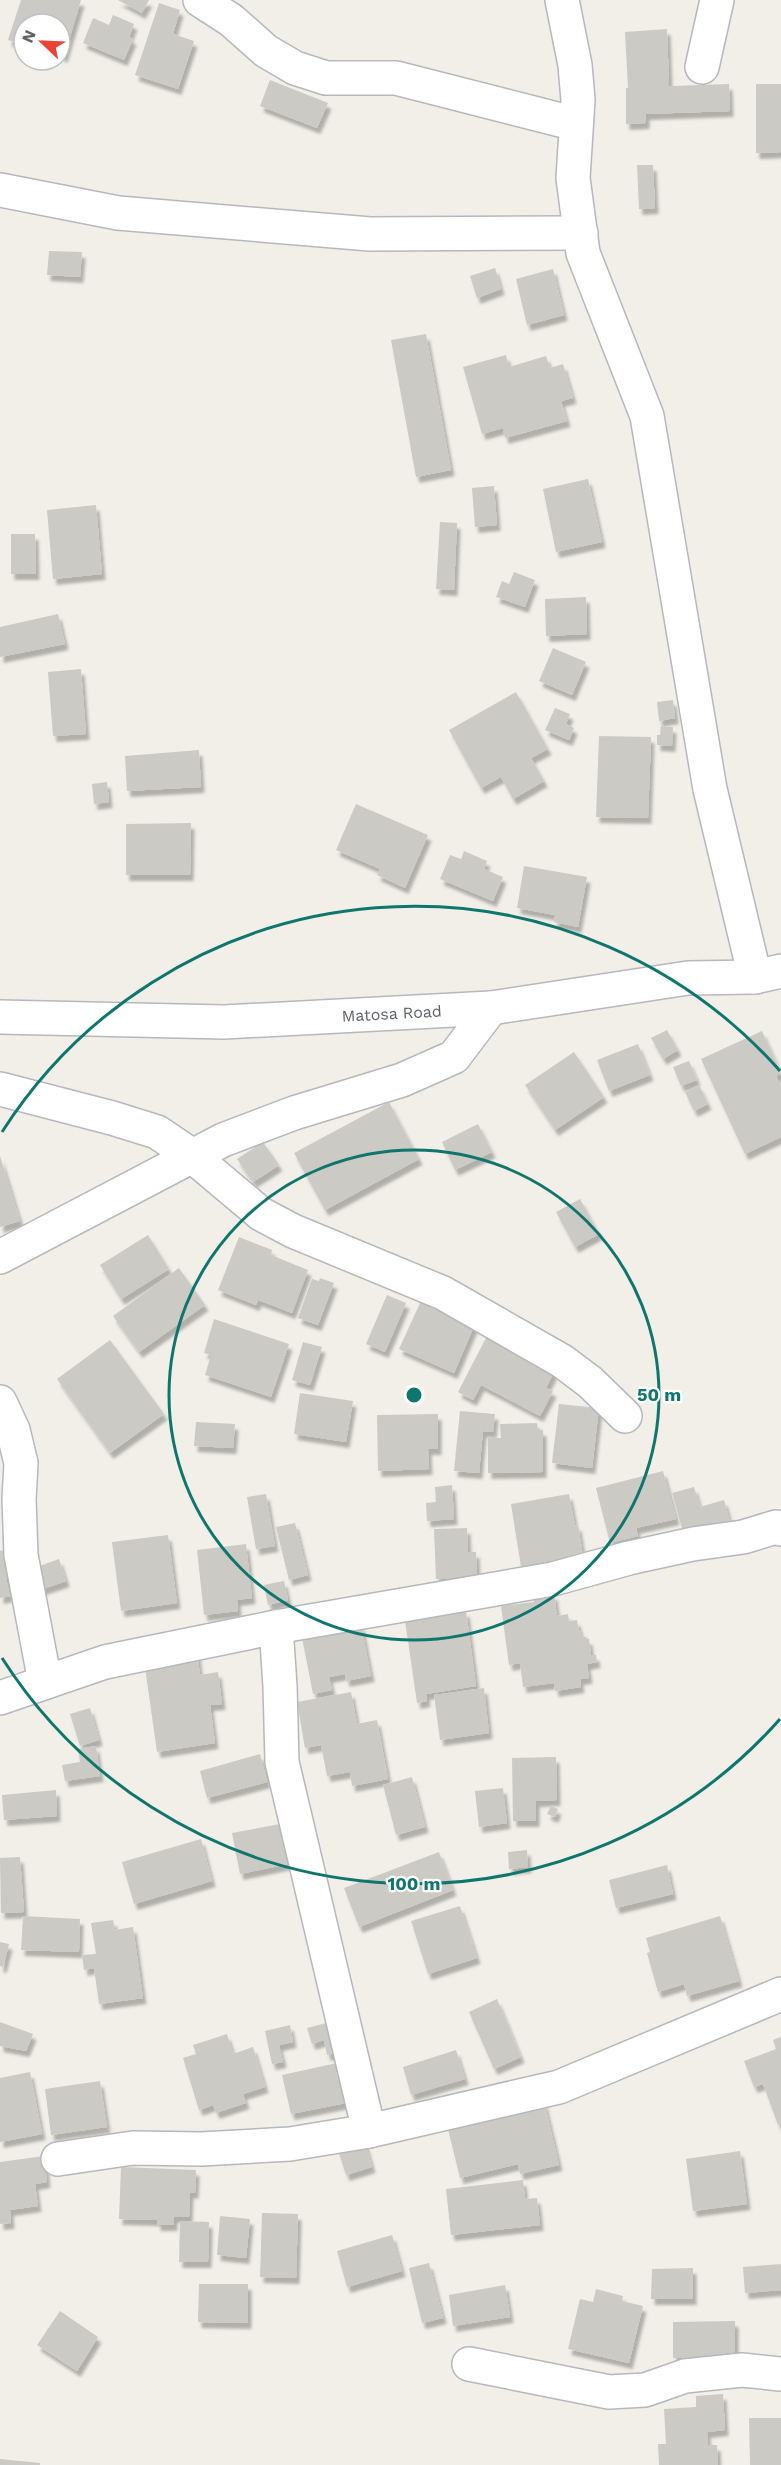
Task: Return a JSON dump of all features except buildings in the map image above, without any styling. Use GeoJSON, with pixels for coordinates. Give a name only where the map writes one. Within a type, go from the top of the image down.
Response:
{"type":"FeatureCollection","features":[{"type":"Feature","properties":{"kind":"street"},"geometry":{"type":"LineString","coordinates":[[200,0],[231,20],[266,51],[294,68],[326,78],[396,78],[576,124]]}},
{"type":"Feature","properties":{"kind":"street"},"geometry":{"type":"LineString","coordinates":[[562,0],[575,65],[578,100],[573,178],[583,253],[647,416],[710,789],[768,974]]}},
{"type":"Feature","properties":{"kind":"street"},"geometry":{"type":"LineString","coordinates":[[702,67],[717,0]]}},
{"type":"Feature","properties":{"kind":"street"},"geometry":{"type":"LineString","coordinates":[[1,192],[118,213],[370,234],[581,233]]}},
{"type":"Feature","properties":{"kind":"street","name":"Matosa Road"},"geometry":{"type":"LineString","coordinates":[[0,1017],[224,1022],[491,1008],[688,978],[768,974]]}},
{"type":"Feature","properties":{"kind":"street"},"geometry":{"type":"LineString","coordinates":[[0,1257],[223,1140],[294,1113],[402,1080],[454,1057],[491,1008]]}},
{"type":"Feature","properties":{"kind":"street"},"geometry":{"type":"LineString","coordinates":[[0,1089],[158,1132],[191,1155],[261,1214],[293,1231],[442,1293],[562,1361],[590,1382],[625,1416]]}},
{"type":"Feature","properties":{"kind":"street"},"geometry":{"type":"LineString","coordinates":[[0,1402],[13,1430],[21,1463],[19,1499],[21,1555],[45,1682]]}},
{"type":"Feature","properties":{"kind":"street"},"geometry":{"type":"LineString","coordinates":[[0,1698],[105,1662],[276,1627],[513,1587],[682,1546],[743,1537],[776,1527],[781,1528]]}},
{"type":"Feature","properties":{"kind":"street"},"geometry":{"type":"LineString","coordinates":[[276,1627],[282,1761],[369,2131]]}},
{"type":"Feature","properties":{"kind":"street"},"geometry":{"type":"LineString","coordinates":[[58,2159],[133,2148],[201,2149],[290,2144],[369,2131],[560,2087],[781,1994]]}},
{"type":"Feature","properties":{"kind":"street"},"geometry":{"type":"LineString","coordinates":[[469,2364],[609,2392],[645,2390],[685,2376],[742,2370],[781,2374]]}}]}
